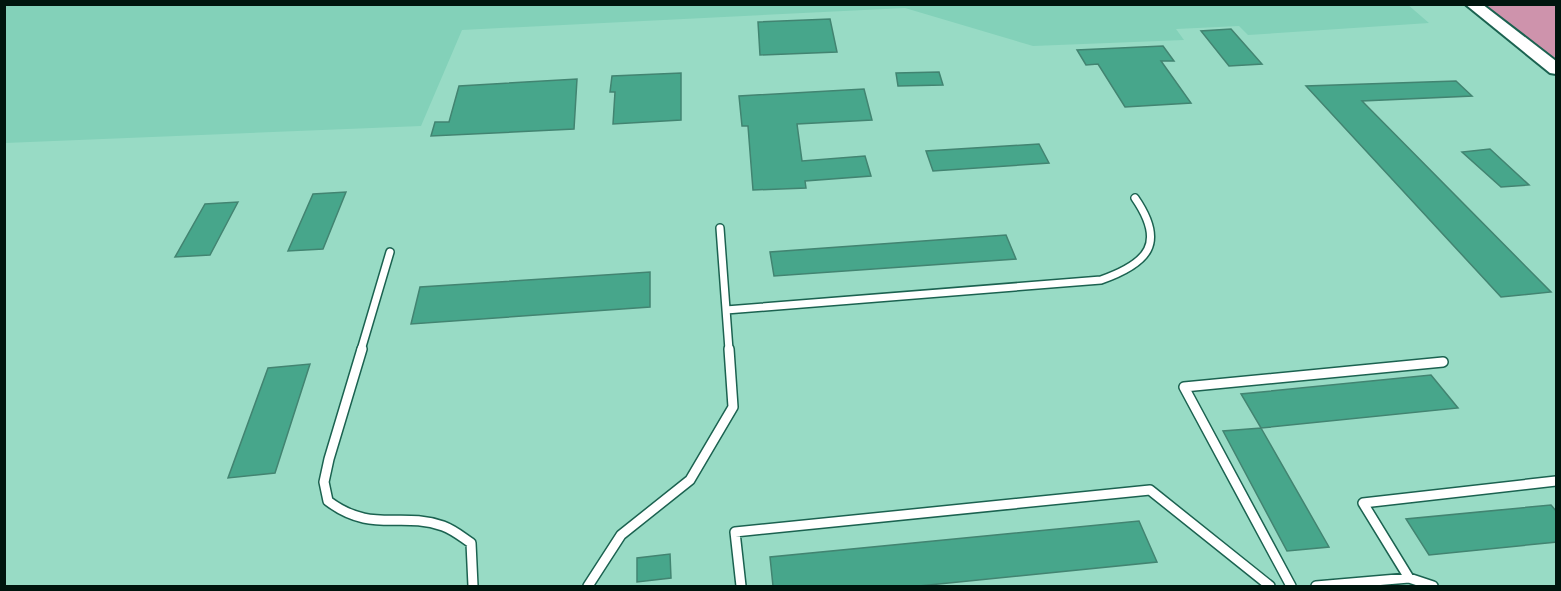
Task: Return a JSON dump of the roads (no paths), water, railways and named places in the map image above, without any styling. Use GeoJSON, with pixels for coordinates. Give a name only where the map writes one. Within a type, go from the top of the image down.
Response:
{"type":"FeatureCollection","features":[{"type":"Feature","properties":{"kind":"street"},"geometry":{"type":"LineString","coordinates":[[1472,4],[1557,69]]}},
{"type":"Feature","properties":{"kind":"lane"},"geometry":{"type":"LineString","coordinates":[[726,310],[1101,280],[1123,273],[1149,246],[1152,230],[1135,198]]}},
{"type":"Feature","properties":{"kind":"lane"},"geometry":{"type":"LineString","coordinates":[[588,586],[621,535],[690,480],[733,407],[720,228]]}},
{"type":"Feature","properties":{"kind":"lane"},"geometry":{"type":"LineString","coordinates":[[390,252],[329,459],[324,482],[328,501],[346,514],[366,521],[420,520],[455,530],[471,543],[473,586]]}},
{"type":"Feature","properties":{"kind":"lane"},"geometry":{"type":"LineString","coordinates":[[1292,586],[1184,387],[1443,362]]}},
{"type":"Feature","properties":{"kind":"lane"},"geometry":{"type":"LineString","coordinates":[[1410,578],[1363,503],[1557,481]]}},
{"type":"Feature","properties":{"kind":"lane"},"geometry":{"type":"LineString","coordinates":[[741,586],[735,532],[1150,489],[1270,586]]}},
{"type":"Feature","properties":{"kind":"lane"},"geometry":{"type":"LineString","coordinates":[[1316,586],[1410,578],[1433,586]]}}]}
